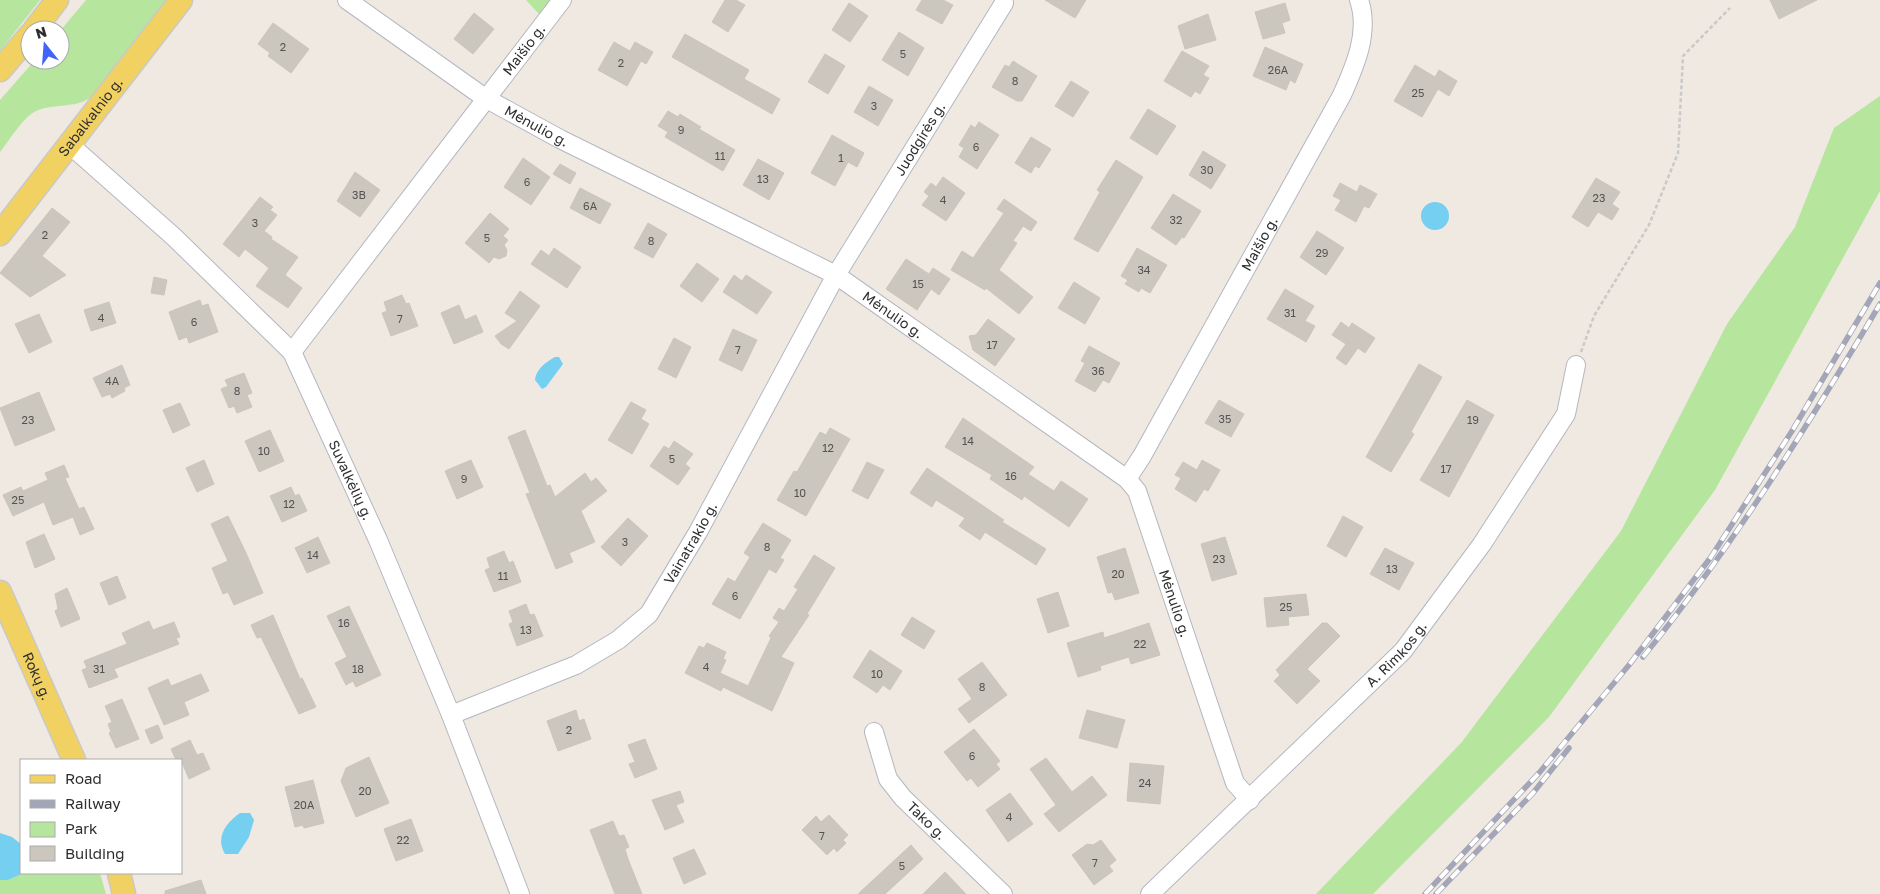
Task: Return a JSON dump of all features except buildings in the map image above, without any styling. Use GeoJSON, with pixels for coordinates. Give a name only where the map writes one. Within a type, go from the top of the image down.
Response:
{"type":"FeatureCollection","features":[{"type":"Feature","properties":{"kind":"main road"},"geometry":{"type":"LineString","coordinates":[[42,20],[57,0]]}},
{"type":"Feature","properties":{"kind":"main road","name":"Sabalkalnio g."},"geometry":{"type":"LineString","coordinates":[[0,234],[181,0]]}},
{"type":"Feature","properties":{"kind":"main road"},"geometry":{"type":"LineString","coordinates":[[0,70],[20,47]]}},
{"type":"Feature","properties":{"kind":"main road","name":"Rokų g."},"geometry":{"type":"LineString","coordinates":[[0,592],[74,759]]}},
{"type":"Feature","properties":{"kind":"main road"},"geometry":{"type":"LineString","coordinates":[[119,874],[124,894]]}},
{"type":"Feature","properties":{"kind":"street","name":"Mėnulio g."},"geometry":{"type":"LineString","coordinates":[[347,0],[485,98],[560,139],[836,275],[1127,479],[1136,491],[1235,783],[1250,800]]}},
{"type":"Feature","properties":{"kind":"street","name":"Maišio g."},"geometry":{"type":"LineString","coordinates":[[292,352],[562,0]]}},
{"type":"Feature","properties":{"kind":"street","name":"Maišio g."},"geometry":{"type":"LineString","coordinates":[[1127,479],[1142,456],[1342,96],[1356,62],[1365,22],[1360,0]]}},
{"type":"Feature","properties":{"kind":"street","name":"Juodgirės g."},"geometry":{"type":"LineString","coordinates":[[836,275],[1004,3]]}},
{"type":"Feature","properties":{"kind":"street","name":"Suvalkėlių g."},"geometry":{"type":"LineString","coordinates":[[69,144],[174,238],[292,352],[378,540],[451,715],[520,894]]}},
{"type":"Feature","properties":{"kind":"street","name":"Vainatrakio g."},"geometry":{"type":"LineString","coordinates":[[451,715],[576,665],[618,640],[649,614],[698,532],[836,275]]}},
{"type":"Feature","properties":{"kind":"street","name":"A. Rimkos g."},"geometry":{"type":"LineString","coordinates":[[1150,894],[1250,800],[1408,643],[1482,544],[1566,414],[1576,365]]}},
{"type":"Feature","properties":{"kind":"street","name":"Tako g."},"geometry":{"type":"LineString","coordinates":[[874,732],[888,779],[903,798],[1003,894]]}},
{"type":"Feature","properties":{"kind":"path"},"geometry":{"type":"LineString","coordinates":[[1576,365],[1594,316],[1649,225],[1678,153],[1683,56],[1730,8]]}},
{"type":"Feature","properties":{"kind":"green space"},"geometry":{"type":"Polygon","coordinates":[[[0,0],[40,0],[24,20],[20,20],[20,26],[0,51],[0,0]]]}},
{"type":"Feature","properties":{"kind":"green space"},"geometry":{"type":"Polygon","coordinates":[[[86,0],[169,0],[91,97],[71,105],[50,107],[31,114],[0,152],[0,100],[26,70],[70,70],[69,20],[86,0]]]}},
{"type":"Feature","properties":{"kind":"green space"},"geometry":{"type":"Polygon","coordinates":[[[526,0],[551,0],[539,14],[526,0]]]}},
{"type":"Feature","properties":{"kind":"green space"},"geometry":{"type":"Polygon","coordinates":[[[1880,96],[1880,191],[1715,490],[1549,717],[1373,894],[1316,894],[1461,743],[1621,531],[1727,324],[1795,227],[1834,128],[1880,96]]]}},
{"type":"Feature","properties":{"kind":"green space"},"geometry":{"type":"Polygon","coordinates":[[[22,874],[100,874],[106,894],[0,894],[0,880],[8,880],[22,874]]]}},
{"type":"Feature","properties":{"kind":"water"},"geometry":{"type":"Polygon","coordinates":[[[1435,202],[1445,206],[1449,216],[1445,226],[1435,230],[1425,226],[1421,216],[1425,206],[1435,202]]]}},
{"type":"Feature","properties":{"kind":"water"},"geometry":{"type":"Polygon","coordinates":[[[555,357],[559,357],[563,364],[546,387],[542,389],[535,380],[537,372],[555,357]]]}},
{"type":"Feature","properties":{"kind":"water"},"geometry":{"type":"Polygon","coordinates":[[[240,813],[250,813],[254,820],[249,837],[238,854],[225,854],[221,842],[222,836],[226,826],[240,813]]]}},
{"type":"Feature","properties":{"kind":"water"},"geometry":{"type":"Polygon","coordinates":[[[0,833],[12,837],[20,843],[20,874],[22,874],[8,880],[0,880],[0,833]]]}},
{"type":"Feature","properties":{"kind":"railway"},"geometry":{"type":"LineString","coordinates":[[1425,894],[1539,773],[1629,665],[1711,557],[1792,431],[1880,283]]}},
{"type":"Feature","properties":{"kind":"railway"},"geometry":{"type":"LineString","coordinates":[[1643,657],[1708,572],[1768,485],[1880,304]]}},
{"type":"Feature","properties":{"kind":"railway"},"geometry":{"type":"LineString","coordinates":[[1436,894],[1533,793],[1569,748]]}}]}
